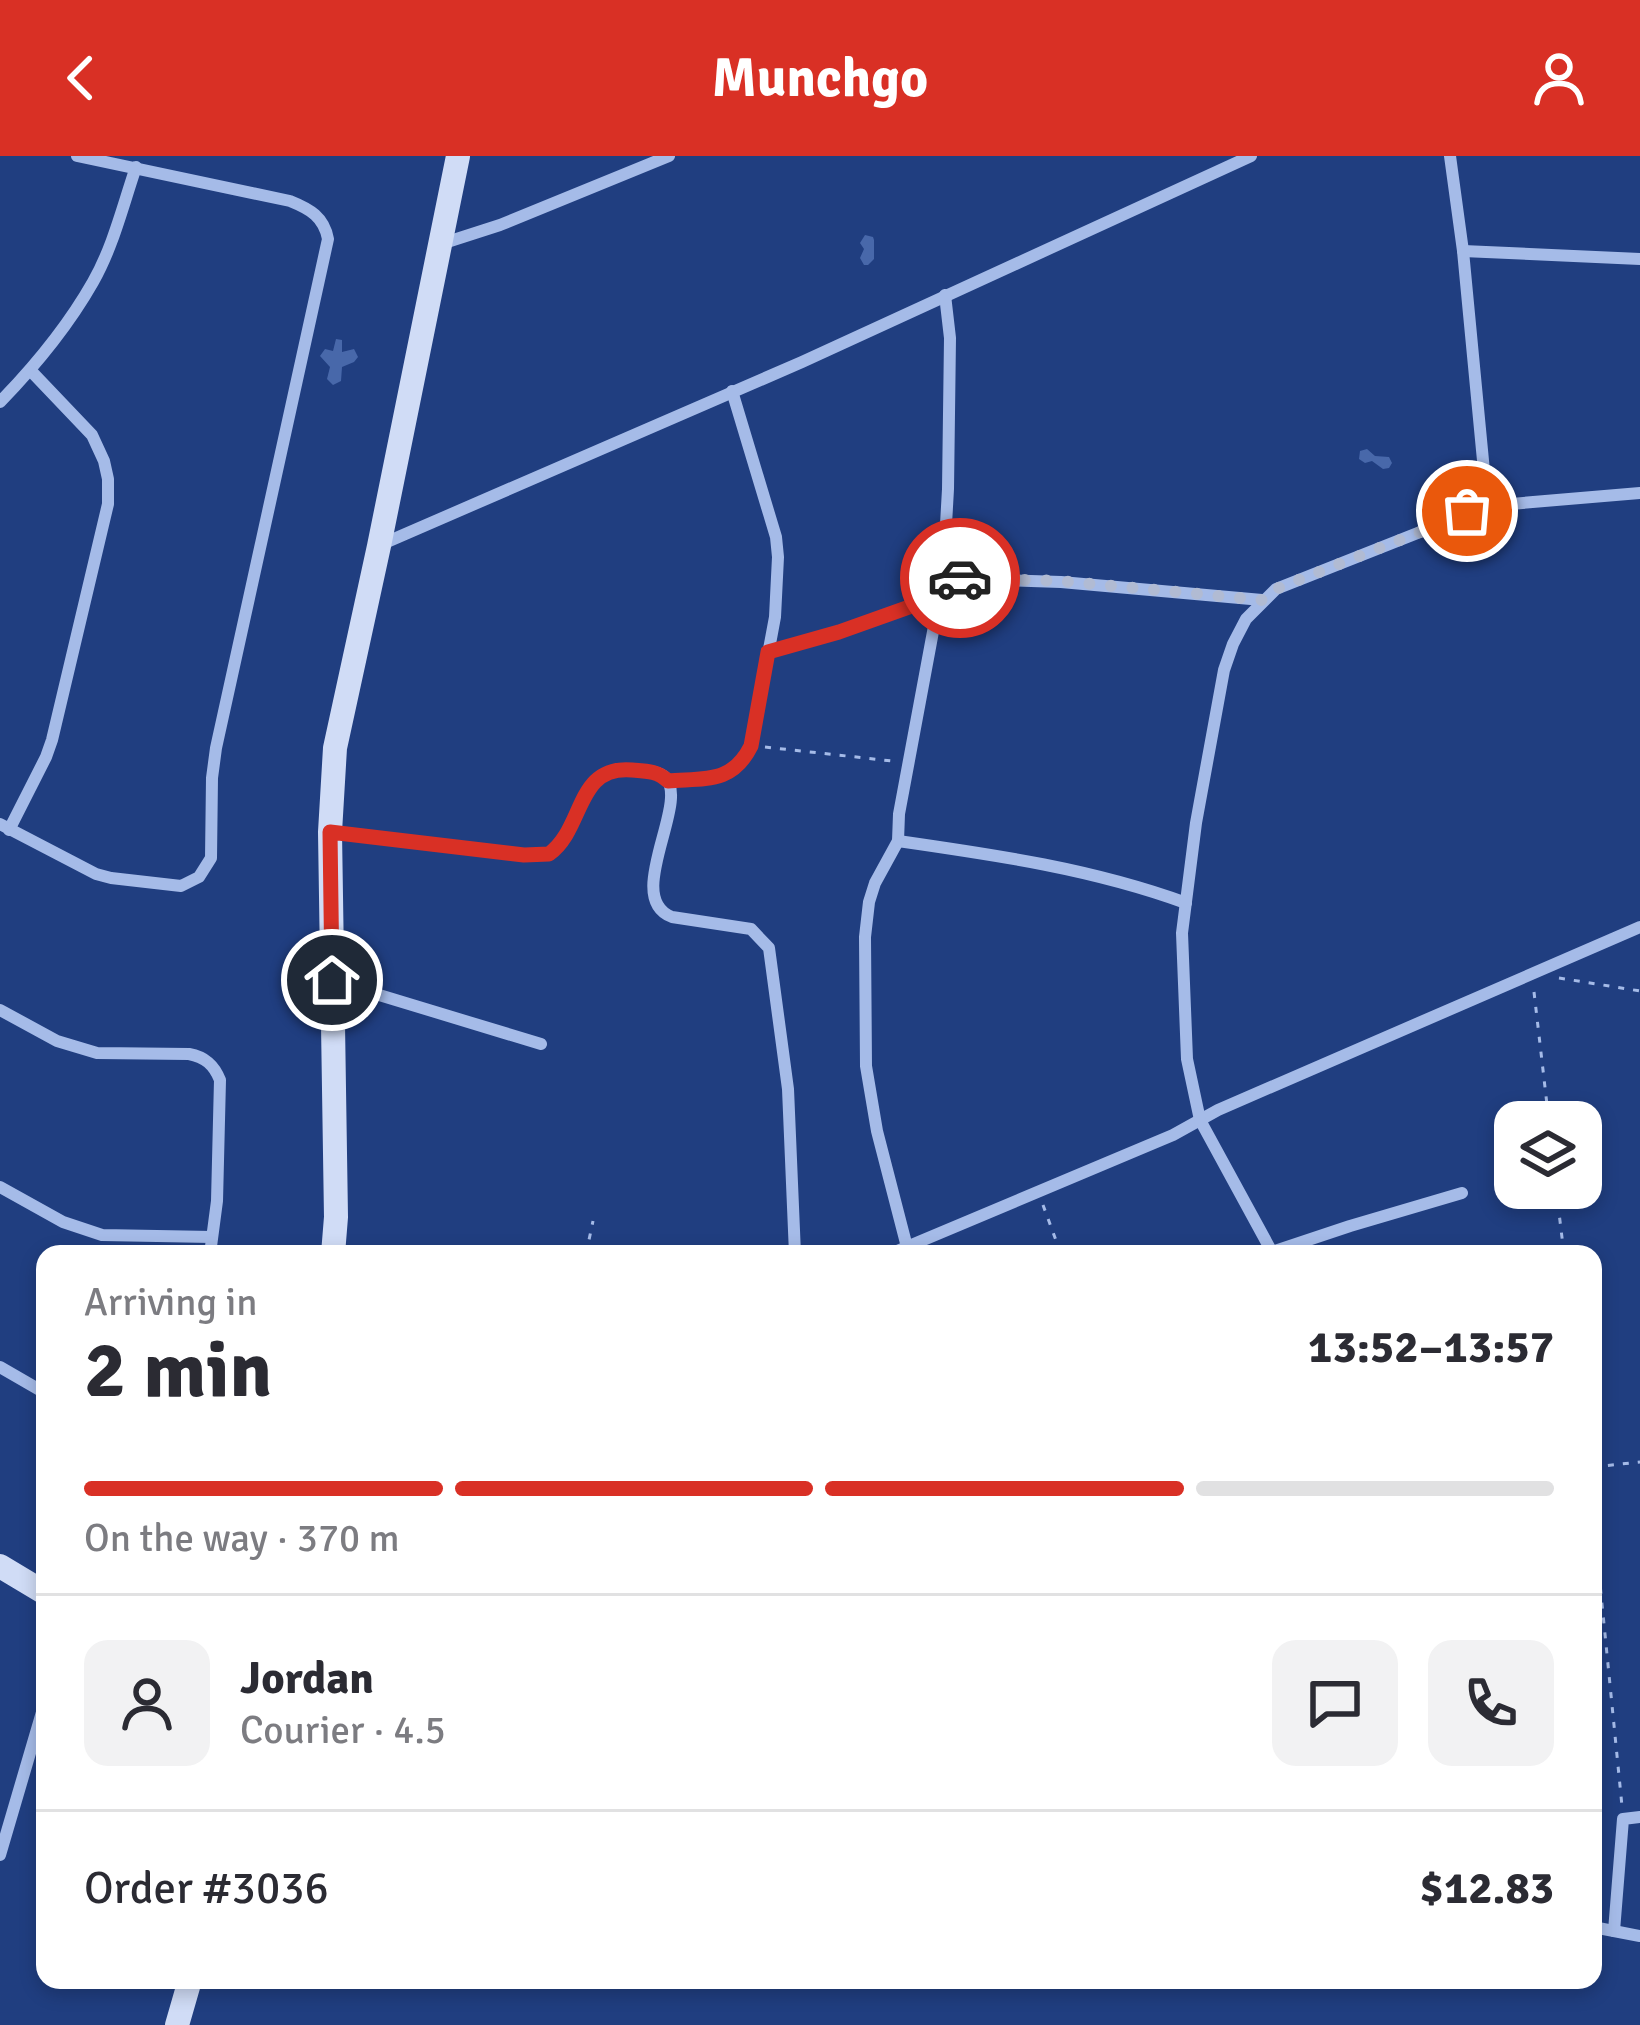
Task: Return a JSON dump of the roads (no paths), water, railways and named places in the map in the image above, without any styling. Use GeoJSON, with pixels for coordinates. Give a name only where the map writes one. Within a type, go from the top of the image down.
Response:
{"type":"FeatureCollection","features":[{"type":"Feature","properties":{"kind":"street"},"geometry":{"type":"LineString","coordinates":[[31,370],[92,435],[104,461],[108,504],[52,740],[5,827],[96,874],[181,886],[199,878],[211,858],[217,748],[328,239],[316,215],[290,201],[77,156]]}},
{"type":"Feature","properties":{"kind":"street"},"geometry":{"type":"LineString","coordinates":[[334,1245],[330,832],[334,748],[458,156]]}},
{"type":"Feature","properties":{"kind":"street"},"geometry":{"type":"LineString","coordinates":[[440,244],[500,225],[669,156]]}},
{"type":"Feature","properties":{"kind":"street"},"geometry":{"type":"LineString","coordinates":[[379,546],[1251,156]]}},
{"type":"Feature","properties":{"kind":"street"},"geometry":{"type":"LineString","coordinates":[[1450,156],[1484,471],[1475,507]]}},
{"type":"Feature","properties":{"kind":"street"},"geometry":{"type":"LineString","coordinates":[[0,402],[31,370],[94,280],[136,166]]}},
{"type":"Feature","properties":{"kind":"street"},"geometry":{"type":"LineString","coordinates":[[1463,250],[1640,260]]}},
{"type":"Feature","properties":{"kind":"street"},"geometry":{"type":"LineString","coordinates":[[906,1245],[877,1131],[866,1066],[865,937],[868,902],[898,842],[899,814],[943,578],[950,338],[945,295]]}},
{"type":"Feature","properties":{"kind":"street"},"geometry":{"type":"LineString","coordinates":[[668,781],[722,777],[745,758],[768,652],[778,582],[776,537],[732,391]]}},
{"type":"Feature","properties":{"kind":"street"},"geometry":{"type":"LineString","coordinates":[[1268,1245],[1200,1120],[1187,1059],[1182,932],[1196,823],[1233,644],[1246,619],[1276,589],[1475,507],[1640,493]]}},
{"type":"Feature","properties":{"kind":"street"},"geometry":{"type":"LineString","coordinates":[[943,578],[1061,581],[1262,600]]}},
{"type":"Feature","properties":{"kind":"street"},"geometry":{"type":"LineString","coordinates":[[768,652],[940,596]]}},
{"type":"Feature","properties":{"kind":"street"},"geometry":{"type":"LineString","coordinates":[[330,832],[549,854],[567,836],[598,778],[625,769],[658,773],[668,781],[671,792],[653,883],[656,906],[672,916],[751,929],[769,948],[788,1089],[794,1245]]}},
{"type":"Feature","properties":{"kind":"street"},"geometry":{"type":"LineString","coordinates":[[898,842],[1006,856],[1142,886],[1186,903]]}},
{"type":"Feature","properties":{"kind":"street"},"geometry":{"type":"LineString","coordinates":[[912,1245],[1173,1135],[1640,927]]}},
{"type":"Feature","properties":{"kind":"street"},"geometry":{"type":"LineString","coordinates":[[332,980],[541,1044]]}},
{"type":"Feature","properties":{"kind":"street"},"geometry":{"type":"LineString","coordinates":[[0,1010],[75,1048],[97,1053],[199,1055],[215,1067],[220,1080],[218,1201],[211,1245]]}},
{"type":"Feature","properties":{"kind":"street"},"geometry":{"type":"LineString","coordinates":[[0,1187],[63,1222],[102,1235],[212,1237]]}},
{"type":"Feature","properties":{"kind":"street"},"geometry":{"type":"LineString","coordinates":[[1295,1245],[1462,1193]]}},
{"type":"Feature","properties":{"kind":"street"},"geometry":{"type":"LineString","coordinates":[[0,1367],[36,1388]]}},
{"type":"Feature","properties":{"kind":"street"},"geometry":{"type":"LineString","coordinates":[[0,1566],[36,1588]]}},
{"type":"Feature","properties":{"kind":"street"},"geometry":{"type":"LineString","coordinates":[[0,1855],[36,1733]]}},
{"type":"Feature","properties":{"kind":"street"},"geometry":{"type":"LineString","coordinates":[[1614,1931],[1623,1820],[1640,1817]]}},
{"type":"Feature","properties":{"kind":"street"},"geometry":{"type":"LineString","coordinates":[[1602,1929],[1640,1936]]}},
{"type":"Feature","properties":{"kind":"street"},"geometry":{"type":"LineString","coordinates":[[177,2025],[187,1989]]}}]}
